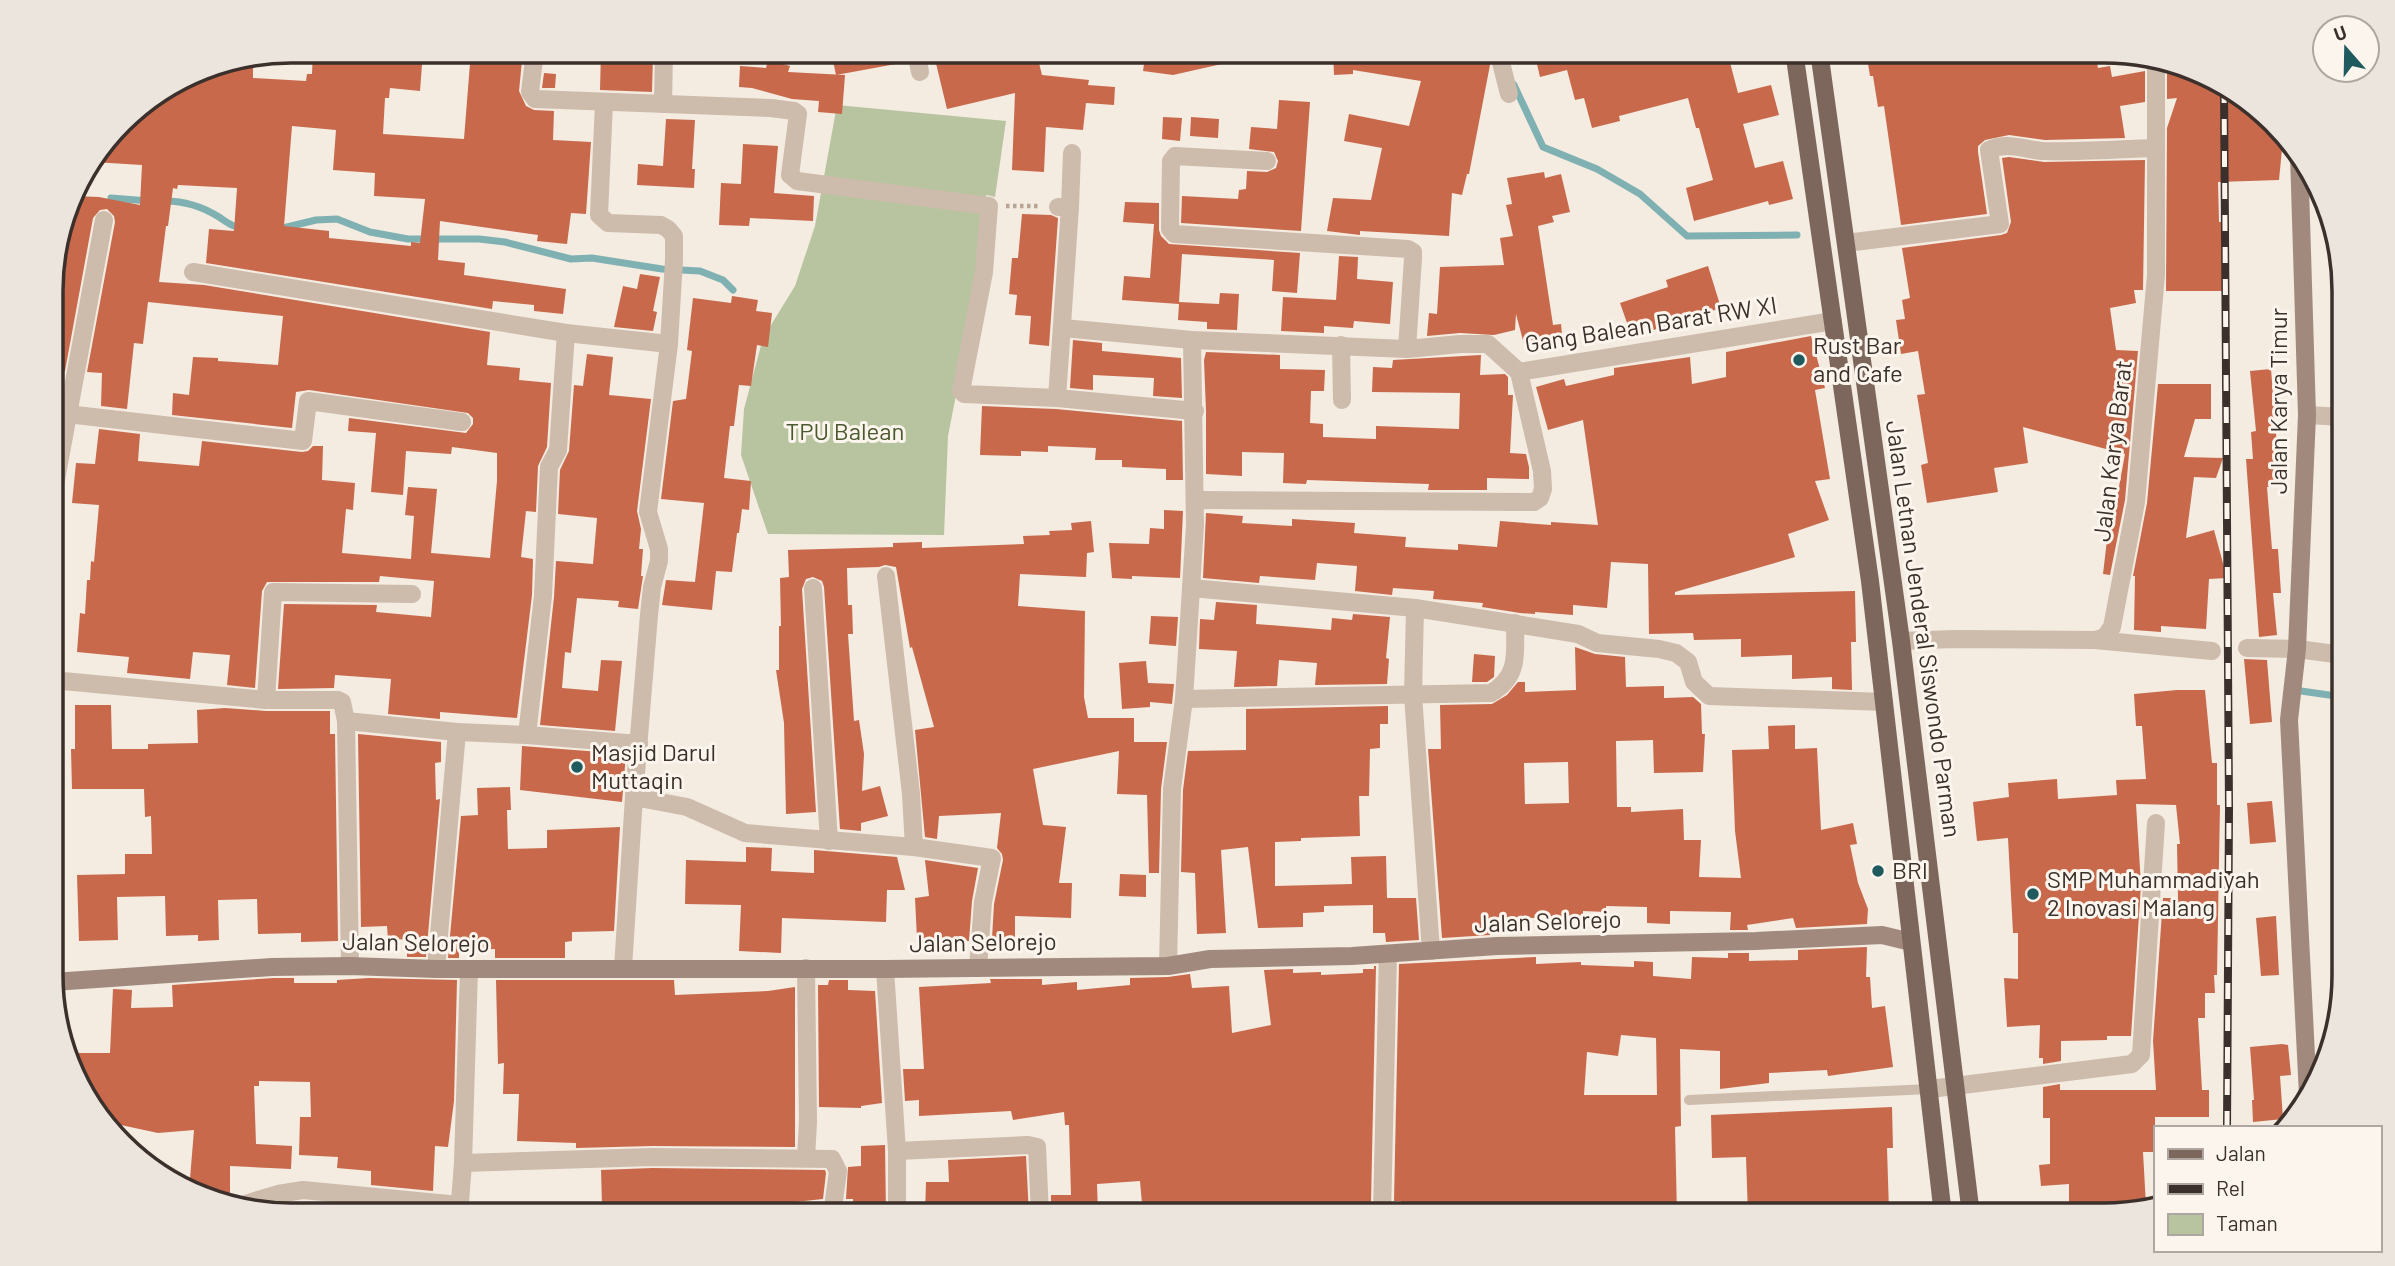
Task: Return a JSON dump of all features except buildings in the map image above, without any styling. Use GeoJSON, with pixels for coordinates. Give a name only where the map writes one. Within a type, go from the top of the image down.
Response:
{"type":"FeatureCollection","features":[{"type":"Feature","properties":{"kind":"main road","name":"Jalan Letnan Jenderal Siswondo Parman"},"geometry":{"type":"LineString","coordinates":[[1796,63],[1884,702],[1942,1203]]}},
{"type":"Feature","properties":{"kind":"main road","name":"Jalan Letnan Jenderal Siswondo Parman"},"geometry":{"type":"LineString","coordinates":[[1821,63],[1900,641],[1970,1203]]}},
{"type":"Feature","properties":{"kind":"main road"},"geometry":{"type":"LineString","coordinates":[[1950,1203],[1969,1196]]}},
{"type":"Feature","properties":{"kind":"street"},"geometry":{"type":"LineString","coordinates":[[534,63],[530,92],[536,99],[771,108],[796,112],[790,175],[797,181],[989,206],[981,289],[961,391],[964,394],[1057,398],[1195,411]]}},
{"type":"Feature","properties":{"kind":"street"},"geometry":{"type":"LineString","coordinates":[[663,104],[664,63]]}},
{"type":"Feature","properties":{"kind":"street"},"geometry":{"type":"LineString","coordinates":[[918,63],[920,72]]}},
{"type":"Feature","properties":{"kind":"street"},"geometry":{"type":"LineString","coordinates":[[1501,63],[1509,94]]}},
{"type":"Feature","properties":{"kind":"street","name":"Jalan Karya Barat"},"geometry":{"type":"LineString","coordinates":[[2095,640],[2105,637],[2112,627],[2136,502],[2156,275],[2156,69]]}},
{"type":"Feature","properties":{"kind":"street"},"geometry":{"type":"LineString","coordinates":[[604,103],[599,215],[608,223],[661,225],[674,236],[669,344],[648,512],[659,549],[659,561],[652,587],[649,615],[623,968]]}},
{"type":"Feature","properties":{"kind":"street"},"geometry":{"type":"LineString","coordinates":[[1846,243],[2000,224],[1989,150],[1992,148],[2008,145],[2041,151],[2155,148]]}},
{"type":"Feature","properties":{"kind":"street"},"geometry":{"type":"LineString","coordinates":[[1057,398],[1063,328],[1064,207],[1072,153]]}},
{"type":"Feature","properties":{"kind":"street"},"geometry":{"type":"LineString","coordinates":[[1267,161],[1175,156],[1171,161],[1170,229],[1174,234],[1413,252],[1407,349]]}},
{"type":"Feature","properties":{"kind":"street","name":"Jalan Karya Timur"},"geometry":{"type":"LineString","coordinates":[[2300,175],[2307,415],[2297,649],[2289,705],[2307,1078]]}},
{"type":"Feature","properties":{"kind":"street"},"geometry":{"type":"LineString","coordinates":[[63,437],[104,220]]}},
{"type":"Feature","properties":{"kind":"street"},"geometry":{"type":"LineString","coordinates":[[192,272],[566,333],[669,344]]}},
{"type":"Feature","properties":{"kind":"street","name":"Gang Balean Barat RW XI"},"geometry":{"type":"LineString","coordinates":[[1063,328],[1192,340],[1407,349],[1488,344],[1520,372],[1833,321]]}},
{"type":"Feature","properties":{"kind":"street"},"geometry":{"type":"LineString","coordinates":[[527,735],[543,596],[549,467],[558,450],[566,333]]}},
{"type":"Feature","properties":{"kind":"street"},"geometry":{"type":"LineString","coordinates":[[1168,965],[1172,789],[1184,699],[1195,500],[1192,340]]}},
{"type":"Feature","properties":{"kind":"street"},"geometry":{"type":"LineString","coordinates":[[1341,345],[1342,400]]}},
{"type":"Feature","properties":{"kind":"street"},"geometry":{"type":"LineString","coordinates":[[1195,500],[1534,502],[1540,498],[1543,489],[1542,471],[1520,372]]}},
{"type":"Feature","properties":{"kind":"street"},"geometry":{"type":"LineString","coordinates":[[67,414],[303,442],[308,401],[462,422]]}},
{"type":"Feature","properties":{"kind":"street"},"geometry":{"type":"LineString","coordinates":[[2307,415],[2332,416]]}},
{"type":"Feature","properties":{"kind":"street"},"geometry":{"type":"LineString","coordinates":[[886,576],[911,794],[914,847]]}},
{"type":"Feature","properties":{"kind":"street"},"geometry":{"type":"LineString","coordinates":[[813,588],[829,841]]}},
{"type":"Feature","properties":{"kind":"street"},"geometry":{"type":"LineString","coordinates":[[1191,588],[1415,608],[1578,634],[1597,643],[1659,649],[1676,653],[1688,662],[1694,681],[1709,696],[1884,702]]}},
{"type":"Feature","properties":{"kind":"street"},"geometry":{"type":"LineString","coordinates":[[266,700],[272,592],[412,594]]}},
{"type":"Feature","properties":{"kind":"street"},"geometry":{"type":"LineString","coordinates":[[1415,608],[1413,695],[1431,951]]}},
{"type":"Feature","properties":{"kind":"street"},"geometry":{"type":"LineString","coordinates":[[1184,699],[1491,693],[1502,687],[1512,671],[1515,661],[1516,623]]}},
{"type":"Feature","properties":{"kind":"street"},"geometry":{"type":"LineString","coordinates":[[1900,641],[2095,640],[2212,651]]}},
{"type":"Feature","properties":{"kind":"street"},"geometry":{"type":"LineString","coordinates":[[2247,648],[2297,649],[2332,654]]}},
{"type":"Feature","properties":{"kind":"street"},"geometry":{"type":"LineString","coordinates":[[63,681],[266,700],[342,702],[346,721],[349,966]]}},
{"type":"Feature","properties":{"kind":"street"},"geometry":{"type":"LineString","coordinates":[[346,721],[457,733],[527,735],[639,744]]}},
{"type":"Feature","properties":{"kind":"street"},"geometry":{"type":"LineString","coordinates":[[436,969],[457,733]]}},
{"type":"Feature","properties":{"kind":"street"},"geometry":{"type":"LineString","coordinates":[[634,797],[687,807],[746,832],[914,847],[992,858],[983,902],[978,968]]}},
{"type":"Feature","properties":{"kind":"street"},"geometry":{"type":"LineString","coordinates":[[1930,1089],[2132,1064],[2141,1055],[2156,823]]}},
{"type":"Feature","properties":{"kind":"street","name":"Jalan Selorejo"},"geometry":{"type":"LineString","coordinates":[[63,981],[272,967],[978,968],[1168,965],[1210,959],[1388,954],[1497,946],[1756,941],[1882,935],[1911,942]]}},
{"type":"Feature","properties":{"kind":"street"},"geometry":{"type":"LineString","coordinates":[[1382,1203],[1388,954]]}},
{"type":"Feature","properties":{"kind":"street"},"geometry":{"type":"LineString","coordinates":[[806,968],[806,1158]]}},
{"type":"Feature","properties":{"kind":"street"},"geometry":{"type":"LineString","coordinates":[[460,1203],[470,969]]}},
{"type":"Feature","properties":{"kind":"street"},"geometry":{"type":"LineString","coordinates":[[885,969],[897,1152],[897,1203]]}},
{"type":"Feature","properties":{"kind":"street"},"geometry":{"type":"LineString","coordinates":[[897,1152],[1028,1145],[1037,1147],[1039,1203]]}},
{"type":"Feature","properties":{"kind":"street"},"geometry":{"type":"LineString","coordinates":[[463,1163],[652,1157],[832,1159],[838,1171],[834,1203]]}},
{"type":"Feature","properties":{"kind":"street"},"geometry":{"type":"LineString","coordinates":[[257,1200],[303,1190],[404,1203]]}},
{"type":"Feature","properties":{"kind":"lane"},"geometry":{"type":"LineString","coordinates":[[1689,1100],[1930,1089]]}},
{"type":"Feature","properties":{"kind":"path"},"geometry":{"type":"LineString","coordinates":[[989,206],[1064,207]]}},
{"type":"Feature","properties":{"kind":"green space","name":"TPU Balean"},"geometry":{"type":"Polygon","coordinates":[[[837,105],[1006,121],[995,197],[986,195],[977,287],[948,436],[944,535],[768,534],[741,455],[744,409],[763,338],[795,286],[815,226],[837,105]]]}},
{"type":"Feature","properties":{"kind":"waterway"},"geometry":{"type":"LineString","coordinates":[[1514,85],[1543,147],[1597,169],[1640,194],[1687,236],[1797,235]]}},
{"type":"Feature","properties":{"kind":"waterway"},"geometry":{"type":"LineString","coordinates":[[111,198],[149,201]]}},
{"type":"Feature","properties":{"kind":"waterway"},"geometry":{"type":"LineString","coordinates":[[165,201],[200,208],[244,229]]}},
{"type":"Feature","properties":{"kind":"waterway"},"geometry":{"type":"LineString","coordinates":[[283,228],[316,220],[337,219],[370,232],[408,239],[479,239],[505,242],[571,259],[592,258],[662,269],[700,271],[723,280],[733,290]]}},
{"type":"Feature","properties":{"kind":"waterway"},"geometry":{"type":"LineString","coordinates":[[2301,691],[2332,695]]}},
{"type":"Feature","properties":{"kind":"railway"},"geometry":{"type":"LineString","coordinates":[[2224,97],[2229,808],[2227,1126]]}},
{"type":"Feature","properties":{"kind":"place","name":"Rust Bar and Cafe"},"geometry":{"type":"Point","coordinates":[1799,360]}},
{"type":"Feature","properties":{"kind":"place","name":"Masjid Darul Muttaqin"},"geometry":{"type":"Point","coordinates":[577,767]}},
{"type":"Feature","properties":{"kind":"place","name":"BRI"},"geometry":{"type":"Point","coordinates":[1878,871]}},
{"type":"Feature","properties":{"kind":"place","name":"SMP Muhammadiyah 2 Inovasi Malang"},"geometry":{"type":"Point","coordinates":[2033,894]}}]}
